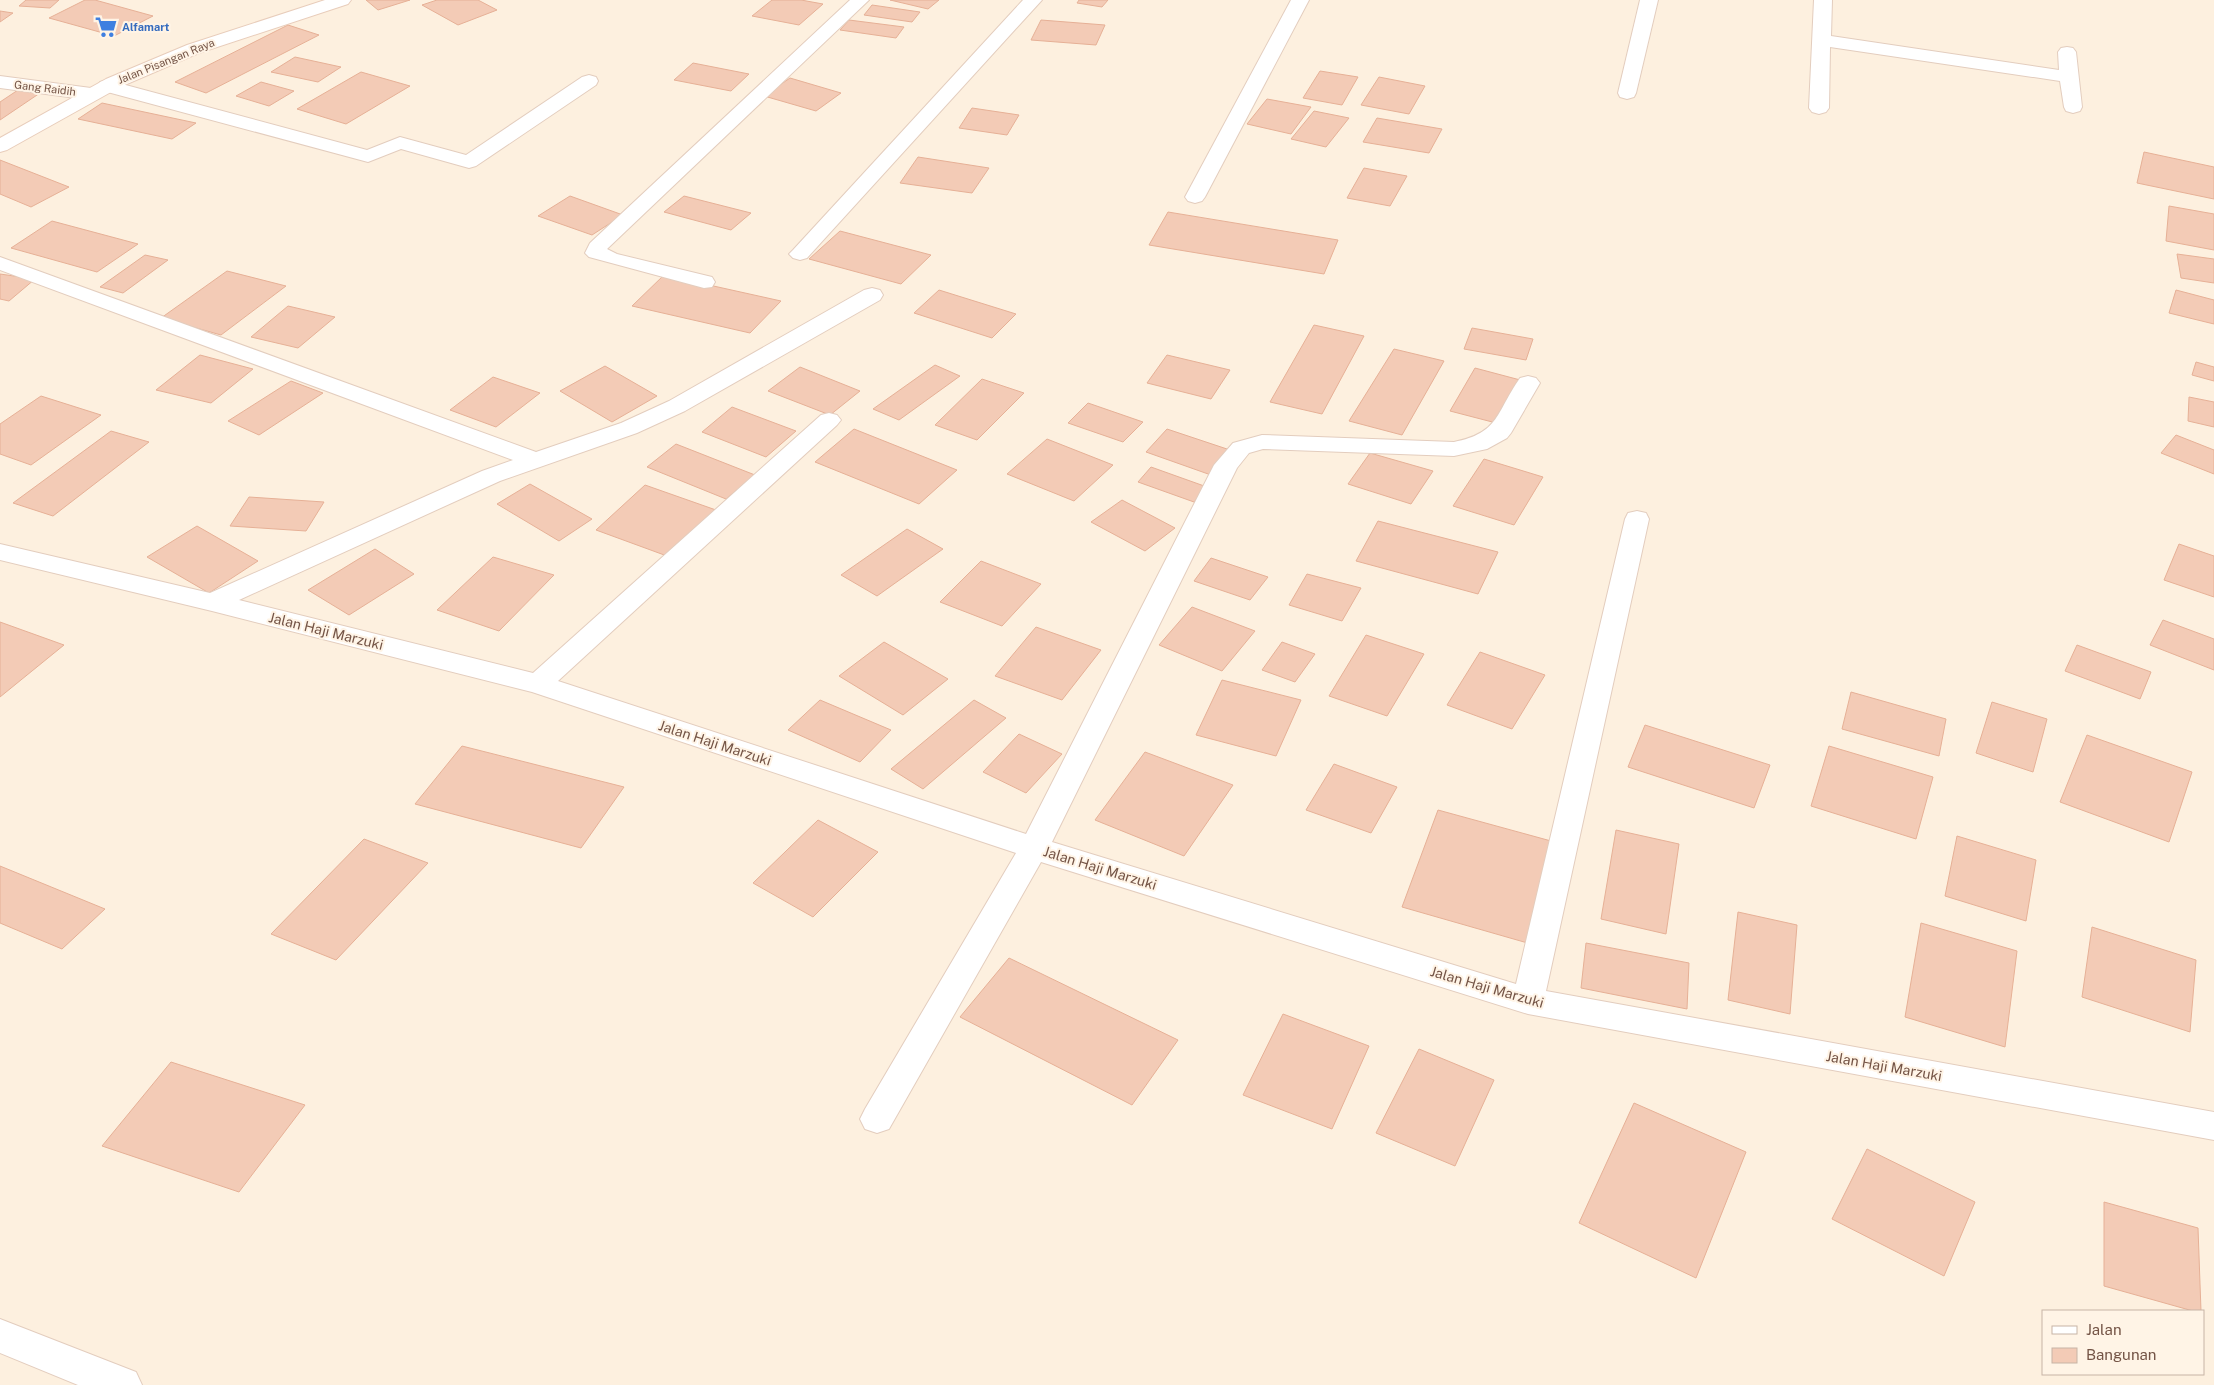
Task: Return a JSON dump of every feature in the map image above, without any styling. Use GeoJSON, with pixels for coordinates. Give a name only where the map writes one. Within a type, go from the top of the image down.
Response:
{"type":"FeatureCollection","features":[{"type":"Feature","properties":{"kind":"street","name":"Jalan Pisangan Raya"},"geometry":{"type":"LineString","coordinates":[[0,146],[99,90],[193,48],[342,0]]}},
{"type":"Feature","properties":{"kind":"street"},"geometry":{"type":"LineString","coordinates":[[704,282],[610,258],[596,253],[597,247],[860,0]]}},
{"type":"Feature","properties":{"kind":"street"},"geometry":{"type":"LineString","coordinates":[[1195,197],[1300,0]]}},
{"type":"Feature","properties":{"kind":"street"},"geometry":{"type":"LineString","coordinates":[[1627,93],[1649,0]]}},
{"type":"Feature","properties":{"kind":"street"},"geometry":{"type":"LineString","coordinates":[[1819,108],[1823,0]]}},
{"type":"Feature","properties":{"kind":"street"},"geometry":{"type":"LineString","coordinates":[[800,254],[1029,1]]}},
{"type":"Feature","properties":{"kind":"street"},"geometry":{"type":"LineString","coordinates":[[1822,40],[2069,77]]}},
{"type":"Feature","properties":{"kind":"street"},"geometry":{"type":"LineString","coordinates":[[2067,52],[2073,107]]}},
{"type":"Feature","properties":{"kind":"street","name":"Gang Raidih"},"geometry":{"type":"LineString","coordinates":[[0,82],[99,90],[368,156],[400,143],[469,162],[589,81]]}},
{"type":"Feature","properties":{"kind":"street"},"geometry":{"type":"LineString","coordinates":[[0,263],[537,461]]}},
{"type":"Feature","properties":{"kind":"street"},"geometry":{"type":"LineString","coordinates":[[212,602],[491,476],[629,428],[678,406],[872,295]]}},
{"type":"Feature","properties":{"kind":"street"},"geometry":{"type":"LineString","coordinates":[[877,1119],[1034,848],[1226,465],[1241,448],[1262,442],[1454,449],[1469,446],[1490,439],[1499,433],[1528,383]]}},
{"type":"Feature","properties":{"kind":"street"},"geometry":{"type":"LineString","coordinates":[[538,684],[829,420]]}},
{"type":"Feature","properties":{"kind":"street"},"geometry":{"type":"LineString","coordinates":[[1528,1001],[1636,519]]}},
{"type":"Feature","properties":{"kind":"street","name":"Jalan Haji Marzuki"},"geometry":{"type":"LineString","coordinates":[[0,552],[212,602],[538,684],[1034,848],[1528,1001],[2214,1126]]}},
{"type":"Feature","properties":{"kind":"street"},"geometry":{"type":"LineString","coordinates":[[0,1336],[123,1385]]}},
{"type":"Feature","properties":{"kind":"building"},"geometry":{"type":"Polygon","coordinates":[[[26,0],[59,0],[50,8],[19,6],[26,0]]]}},
{"type":"Feature","properties":{"kind":"building","name":"Alfamart"},"geometry":{"type":"Polygon","coordinates":[[[85,0],[95,0],[153,16],[114,36],[49,18],[85,0]]]}},
{"type":"Feature","properties":{"kind":"building"},"geometry":{"type":"Polygon","coordinates":[[[366,0],[410,0],[378,10],[366,0]]]}},
{"type":"Feature","properties":{"kind":"building"},"geometry":{"type":"Polygon","coordinates":[[[437,0],[478,0],[497,10],[458,25],[422,5],[437,0]]]}},
{"type":"Feature","properties":{"kind":"building"},"geometry":{"type":"Polygon","coordinates":[[[772,0],[801,0],[823,4],[799,25],[752,16],[772,0]]]}},
{"type":"Feature","properties":{"kind":"building"},"geometry":{"type":"Polygon","coordinates":[[[890,0],[939,0],[928,9],[890,0]]]}},
{"type":"Feature","properties":{"kind":"building"},"geometry":{"type":"Polygon","coordinates":[[[1079,0],[1108,0],[1102,7],[1077,3],[1079,0]]]}},
{"type":"Feature","properties":{"kind":"building"},"geometry":{"type":"Polygon","coordinates":[[[872,5],[920,12],[912,22],[864,15],[872,5]]]}},
{"type":"Feature","properties":{"kind":"building"},"geometry":{"type":"Polygon","coordinates":[[[0,11],[13,13],[0,22],[0,11]]]}},
{"type":"Feature","properties":{"kind":"building"},"geometry":{"type":"Polygon","coordinates":[[[849,20],[904,27],[896,38],[840,30],[849,20]]]}},
{"type":"Feature","properties":{"kind":"building"},"geometry":{"type":"Polygon","coordinates":[[[1041,20],[1105,25],[1096,45],[1031,40],[1041,20]]]}},
{"type":"Feature","properties":{"kind":"building"},"geometry":{"type":"Polygon","coordinates":[[[288,25],[319,35],[206,93],[175,82],[288,25]]]}},
{"type":"Feature","properties":{"kind":"building"},"geometry":{"type":"Polygon","coordinates":[[[295,57],[341,67],[318,82],[271,72],[295,57]]]}},
{"type":"Feature","properties":{"kind":"building"},"geometry":{"type":"Polygon","coordinates":[[[693,63],[749,74],[731,91],[674,80],[693,63]]]}},
{"type":"Feature","properties":{"kind":"building"},"geometry":{"type":"Polygon","coordinates":[[[1320,71],[1358,77],[1342,105],[1303,98],[1320,71]]]}},
{"type":"Feature","properties":{"kind":"building"},"geometry":{"type":"Polygon","coordinates":[[[361,72],[410,86],[346,124],[297,109],[361,72]]]}},
{"type":"Feature","properties":{"kind":"building"},"geometry":{"type":"Polygon","coordinates":[[[1379,77],[1425,86],[1409,114],[1361,105],[1379,77]]]}},
{"type":"Feature","properties":{"kind":"building"},"geometry":{"type":"Polygon","coordinates":[[[790,78],[841,93],[816,111],[764,96],[790,78]]]}},
{"type":"Feature","properties":{"kind":"building"},"geometry":{"type":"Polygon","coordinates":[[[261,82],[294,91],[269,106],[236,96],[261,82]]]}},
{"type":"Feature","properties":{"kind":"building"},"geometry":{"type":"Polygon","coordinates":[[[18,90],[40,93],[0,120],[0,102],[18,90]]]}},
{"type":"Feature","properties":{"kind":"building"},"geometry":{"type":"Polygon","coordinates":[[[1267,99],[1311,107],[1291,134],[1247,124],[1267,99]]]}},
{"type":"Feature","properties":{"kind":"building"},"geometry":{"type":"Polygon","coordinates":[[[102,103],[196,123],[172,139],[78,119],[102,103]]]}},
{"type":"Feature","properties":{"kind":"building"},"geometry":{"type":"Polygon","coordinates":[[[972,108],[1019,115],[1007,135],[959,128],[972,108]]]}},
{"type":"Feature","properties":{"kind":"building"},"geometry":{"type":"Polygon","coordinates":[[[1314,111],[1349,118],[1326,147],[1291,139],[1314,111]]]}},
{"type":"Feature","properties":{"kind":"building"},"geometry":{"type":"Polygon","coordinates":[[[1377,118],[1442,129],[1429,153],[1363,142],[1377,118]]]}},
{"type":"Feature","properties":{"kind":"building"},"geometry":{"type":"Polygon","coordinates":[[[2144,152],[2214,167],[2214,199],[2137,183],[2144,152]]]}},
{"type":"Feature","properties":{"kind":"building"},"geometry":{"type":"Polygon","coordinates":[[[918,157],[989,168],[972,193],[900,183],[918,157]]]}},
{"type":"Feature","properties":{"kind":"building"},"geometry":{"type":"Polygon","coordinates":[[[0,160],[69,187],[31,207],[0,194],[0,160]]]}},
{"type":"Feature","properties":{"kind":"building"},"geometry":{"type":"Polygon","coordinates":[[[1364,168],[1407,176],[1390,206],[1347,198],[1364,168]]]}},
{"type":"Feature","properties":{"kind":"building"},"geometry":{"type":"Polygon","coordinates":[[[570,196],[623,215],[592,235],[538,216],[570,196]]]}},
{"type":"Feature","properties":{"kind":"building"},"geometry":{"type":"Polygon","coordinates":[[[684,196],[751,213],[731,230],[664,212],[684,196]]]}},
{"type":"Feature","properties":{"kind":"building"},"geometry":{"type":"Polygon","coordinates":[[[2169,206],[2214,214],[2214,250],[2166,241],[2169,206]]]}},
{"type":"Feature","properties":{"kind":"building"},"geometry":{"type":"Polygon","coordinates":[[[1168,212],[1338,240],[1324,274],[1149,245],[1168,212]]]}},
{"type":"Feature","properties":{"kind":"building"},"geometry":{"type":"Polygon","coordinates":[[[52,221],[138,244],[97,272],[11,248],[52,221]]]}},
{"type":"Feature","properties":{"kind":"building"},"geometry":{"type":"Polygon","coordinates":[[[840,231],[931,255],[901,284],[809,259],[840,231]]]}},
{"type":"Feature","properties":{"kind":"building"},"geometry":{"type":"Polygon","coordinates":[[[2177,254],[2214,259],[2214,283],[2181,278],[2177,254]]]}},
{"type":"Feature","properties":{"kind":"building"},"geometry":{"type":"Polygon","coordinates":[[[145,255],[168,260],[123,293],[100,287],[145,255]]]}},
{"type":"Feature","properties":{"kind":"building"},"geometry":{"type":"Polygon","coordinates":[[[227,271],[286,286],[221,335],[161,318],[227,271]]]}},
{"type":"Feature","properties":{"kind":"building"},"geometry":{"type":"Polygon","coordinates":[[[0,274],[35,279],[9,301],[0,299],[0,274]]]}},
{"type":"Feature","properties":{"kind":"building"},"geometry":{"type":"Polygon","coordinates":[[[664,275],[781,301],[750,333],[632,306],[664,275]]]}},
{"type":"Feature","properties":{"kind":"building"},"geometry":{"type":"Polygon","coordinates":[[[939,290],[1016,314],[992,338],[914,313],[939,290]]]}},
{"type":"Feature","properties":{"kind":"building"},"geometry":{"type":"Polygon","coordinates":[[[2176,290],[2214,300],[2214,324],[2169,313],[2176,290]]]}},
{"type":"Feature","properties":{"kind":"building"},"geometry":{"type":"Polygon","coordinates":[[[288,306],[335,317],[298,348],[251,337],[288,306]]]}},
{"type":"Feature","properties":{"kind":"building"},"geometry":{"type":"Polygon","coordinates":[[[1314,325],[1364,336],[1322,414],[1270,402],[1314,325]]]}},
{"type":"Feature","properties":{"kind":"building"},"geometry":{"type":"Polygon","coordinates":[[[1472,328],[1533,339],[1526,360],[1464,349],[1472,328]]]}},
{"type":"Feature","properties":{"kind":"building"},"geometry":{"type":"Polygon","coordinates":[[[1394,349],[1444,361],[1402,435],[1349,421],[1394,349]]]}},
{"type":"Feature","properties":{"kind":"building"},"geometry":{"type":"Polygon","coordinates":[[[200,355],[253,369],[211,403],[156,390],[200,355]]]}},
{"type":"Feature","properties":{"kind":"building"},"geometry":{"type":"Polygon","coordinates":[[[1167,355],[1230,370],[1211,399],[1147,383],[1167,355]]]}},
{"type":"Feature","properties":{"kind":"building"},"geometry":{"type":"Polygon","coordinates":[[[2196,362],[2214,367],[2214,381],[2192,375],[2196,362]]]}},
{"type":"Feature","properties":{"kind":"building"},"geometry":{"type":"Polygon","coordinates":[[[935,365],[960,376],[899,420],[873,409],[935,365]]]}},
{"type":"Feature","properties":{"kind":"building"},"geometry":{"type":"Polygon","coordinates":[[[605,366],[657,396],[612,422],[560,391],[605,366]]]}},
{"type":"Feature","properties":{"kind":"building"},"geometry":{"type":"Polygon","coordinates":[[[800,367],[860,391],[830,415],[768,391],[800,367]]]}},
{"type":"Feature","properties":{"kind":"building"},"geometry":{"type":"Polygon","coordinates":[[[1475,368],[1524,381],[1500,424],[1450,411],[1475,368]]]}},
{"type":"Feature","properties":{"kind":"building"},"geometry":{"type":"Polygon","coordinates":[[[493,377],[540,393],[496,427],[450,410],[493,377]]]}},
{"type":"Feature","properties":{"kind":"building"},"geometry":{"type":"Polygon","coordinates":[[[982,379],[1024,393],[977,440],[935,425],[982,379]]]}},
{"type":"Feature","properties":{"kind":"building"},"geometry":{"type":"Polygon","coordinates":[[[291,381],[323,393],[259,435],[228,421],[291,381]]]}},
{"type":"Feature","properties":{"kind":"building"},"geometry":{"type":"Polygon","coordinates":[[[41,396],[101,415],[31,465],[0,454],[0,424],[41,396]]]}},
{"type":"Feature","properties":{"kind":"building"},"geometry":{"type":"Polygon","coordinates":[[[2189,397],[2214,402],[2214,427],[2188,421],[2189,397]]]}},
{"type":"Feature","properties":{"kind":"building"},"geometry":{"type":"Polygon","coordinates":[[[1088,403],[1143,422],[1123,442],[1068,423],[1088,403]]]}},
{"type":"Feature","properties":{"kind":"building"},"geometry":{"type":"Polygon","coordinates":[[[732,407],[796,431],[766,457],[702,432],[732,407]]]}},
{"type":"Feature","properties":{"kind":"building"},"geometry":{"type":"Polygon","coordinates":[[[854,429],[957,470],[919,504],[815,462],[854,429]]]}},
{"type":"Feature","properties":{"kind":"building"},"geometry":{"type":"Polygon","coordinates":[[[1167,429],[1233,451],[1211,475],[1146,452],[1167,429]]]}},
{"type":"Feature","properties":{"kind":"building"},"geometry":{"type":"Polygon","coordinates":[[[111,431],[149,442],[53,516],[13,503],[111,431]]]}},
{"type":"Feature","properties":{"kind":"building"},"geometry":{"type":"Polygon","coordinates":[[[2176,435],[2214,450],[2214,474],[2161,453],[2176,435]]]}},
{"type":"Feature","properties":{"kind":"building"},"geometry":{"type":"Polygon","coordinates":[[[1047,439],[1113,465],[1074,501],[1007,474],[1047,439]]]}},
{"type":"Feature","properties":{"kind":"building"},"geometry":{"type":"Polygon","coordinates":[[[676,444],[755,475],[726,499],[647,467],[676,444]]]}},
{"type":"Feature","properties":{"kind":"building"},"geometry":{"type":"Polygon","coordinates":[[[1370,453],[1433,471],[1411,504],[1348,484],[1370,453]]]}},
{"type":"Feature","properties":{"kind":"building"},"geometry":{"type":"Polygon","coordinates":[[[1484,459],[1543,477],[1514,525],[1453,506],[1484,459]]]}},
{"type":"Feature","properties":{"kind":"building"},"geometry":{"type":"Polygon","coordinates":[[[1151,467],[1207,487],[1194,502],[1138,482],[1151,467]]]}},
{"type":"Feature","properties":{"kind":"building"},"geometry":{"type":"Polygon","coordinates":[[[530,484],[592,519],[559,541],[497,504],[530,484]]]}},
{"type":"Feature","properties":{"kind":"building"},"geometry":{"type":"Polygon","coordinates":[[[645,485],[716,510],[667,556],[596,530],[645,485]]]}},
{"type":"Feature","properties":{"kind":"building"},"geometry":{"type":"Polygon","coordinates":[[[249,497],[324,502],[306,531],[230,526],[249,497]]]}},
{"type":"Feature","properties":{"kind":"building"},"geometry":{"type":"Polygon","coordinates":[[[1122,500],[1175,528],[1145,551],[1091,522],[1122,500]]]}},
{"type":"Feature","properties":{"kind":"building"},"geometry":{"type":"Polygon","coordinates":[[[1378,521],[1498,552],[1478,594],[1356,561],[1378,521]]]}},
{"type":"Feature","properties":{"kind":"building"},"geometry":{"type":"Polygon","coordinates":[[[197,526],[258,561],[209,593],[147,557],[197,526]]]}},
{"type":"Feature","properties":{"kind":"building"},"geometry":{"type":"Polygon","coordinates":[[[907,529],[943,549],[877,596],[841,575],[907,529]]]}},
{"type":"Feature","properties":{"kind":"building"},"geometry":{"type":"Polygon","coordinates":[[[2179,544],[2214,556],[2214,597],[2164,580],[2179,544]]]}},
{"type":"Feature","properties":{"kind":"building"},"geometry":{"type":"Polygon","coordinates":[[[375,549],[414,574],[349,615],[308,590],[375,549]]]}},
{"type":"Feature","properties":{"kind":"building"},"geometry":{"type":"Polygon","coordinates":[[[493,557],[554,575],[499,631],[437,610],[493,557]]]}},
{"type":"Feature","properties":{"kind":"building"},"geometry":{"type":"Polygon","coordinates":[[[1211,558],[1268,577],[1250,600],[1194,581],[1211,558]]]}},
{"type":"Feature","properties":{"kind":"building"},"geometry":{"type":"Polygon","coordinates":[[[981,561],[1041,584],[1002,626],[940,602],[981,561]]]}},
{"type":"Feature","properties":{"kind":"building"},"geometry":{"type":"Polygon","coordinates":[[[1307,574],[1361,588],[1342,621],[1289,605],[1307,574]]]}},
{"type":"Feature","properties":{"kind":"building"},"geometry":{"type":"Polygon","coordinates":[[[1192,607],[1255,631],[1222,671],[1159,645],[1192,607]]]}},
{"type":"Feature","properties":{"kind":"building"},"geometry":{"type":"Polygon","coordinates":[[[2163,620],[2214,639],[2214,670],[2150,645],[2163,620]]]}},
{"type":"Feature","properties":{"kind":"building"},"geometry":{"type":"Polygon","coordinates":[[[0,622],[64,645],[0,697],[0,622]]]}},
{"type":"Feature","properties":{"kind":"building"},"geometry":{"type":"Polygon","coordinates":[[[1036,627],[1101,650],[1062,700],[995,676],[1036,627]]]}},
{"type":"Feature","properties":{"kind":"building"},"geometry":{"type":"Polygon","coordinates":[[[1366,635],[1424,654],[1387,716],[1329,696],[1366,635]]]}},
{"type":"Feature","properties":{"kind":"building"},"geometry":{"type":"Polygon","coordinates":[[[884,642],[948,679],[903,715],[839,676],[884,642]]]}},
{"type":"Feature","properties":{"kind":"building"},"geometry":{"type":"Polygon","coordinates":[[[1282,642],[1315,654],[1295,682],[1262,670],[1282,642]]]}},
{"type":"Feature","properties":{"kind":"building"},"geometry":{"type":"Polygon","coordinates":[[[2077,645],[2151,672],[2140,699],[2065,671],[2077,645]]]}},
{"type":"Feature","properties":{"kind":"building"},"geometry":{"type":"Polygon","coordinates":[[[1480,652],[1545,675],[1512,729],[1447,705],[1480,652]]]}},
{"type":"Feature","properties":{"kind":"building"},"geometry":{"type":"Polygon","coordinates":[[[1222,680],[1301,700],[1276,756],[1196,735],[1222,680]]]}},
{"type":"Feature","properties":{"kind":"building"},"geometry":{"type":"Polygon","coordinates":[[[1851,692],[1946,719],[1939,756],[1842,729],[1851,692]]]}},
{"type":"Feature","properties":{"kind":"building"},"geometry":{"type":"Polygon","coordinates":[[[820,700],[891,730],[860,762],[788,730],[820,700]]]}},
{"type":"Feature","properties":{"kind":"building"},"geometry":{"type":"Polygon","coordinates":[[[974,700],[1006,718],[923,789],[891,769],[974,700]]]}},
{"type":"Feature","properties":{"kind":"building"},"geometry":{"type":"Polygon","coordinates":[[[1992,702],[2047,719],[2033,772],[1976,753],[1992,702]]]}},
{"type":"Feature","properties":{"kind":"building"},"geometry":{"type":"Polygon","coordinates":[[[1645,725],[1770,765],[1754,808],[1628,767],[1645,725]]]}},
{"type":"Feature","properties":{"kind":"building"},"geometry":{"type":"Polygon","coordinates":[[[1019,734],[1062,754],[1026,793],[983,772],[1019,734]]]}},
{"type":"Feature","properties":{"kind":"building"},"geometry":{"type":"Polygon","coordinates":[[[2087,735],[2192,772],[2169,842],[2060,802],[2087,735]]]}},
{"type":"Feature","properties":{"kind":"building"},"geometry":{"type":"Polygon","coordinates":[[[462,746],[624,787],[581,848],[415,804],[462,746]]]}},
{"type":"Feature","properties":{"kind":"building"},"geometry":{"type":"Polygon","coordinates":[[[1829,746],[1933,777],[1916,839],[1811,806],[1829,746]]]}},
{"type":"Feature","properties":{"kind":"building"},"geometry":{"type":"Polygon","coordinates":[[[1145,752],[1233,785],[1184,856],[1095,820],[1145,752]]]}},
{"type":"Feature","properties":{"kind":"building"},"geometry":{"type":"Polygon","coordinates":[[[1334,764],[1397,787],[1371,833],[1306,810],[1334,764]]]}},
{"type":"Feature","properties":{"kind":"building"},"geometry":{"type":"Polygon","coordinates":[[[1438,810],[1562,844],[1531,944],[1402,907],[1438,810]]]}},
{"type":"Feature","properties":{"kind":"building"},"geometry":{"type":"Polygon","coordinates":[[[818,820],[878,852],[813,917],[753,883],[818,820]]]}},
{"type":"Feature","properties":{"kind":"building"},"geometry":{"type":"Polygon","coordinates":[[[1616,830],[1679,844],[1666,934],[1601,919],[1616,830]]]}},
{"type":"Feature","properties":{"kind":"building"},"geometry":{"type":"Polygon","coordinates":[[[1957,836],[2036,860],[2026,921],[1945,896],[1957,836]]]}},
{"type":"Feature","properties":{"kind":"building"},"geometry":{"type":"Polygon","coordinates":[[[364,839],[428,863],[336,960],[271,934],[364,839]]]}},
{"type":"Feature","properties":{"kind":"building"},"geometry":{"type":"Polygon","coordinates":[[[0,866],[105,909],[62,949],[0,923],[0,866]]]}},
{"type":"Feature","properties":{"kind":"building"},"geometry":{"type":"Polygon","coordinates":[[[1738,912],[1797,925],[1790,1014],[1728,1000],[1738,912]]]}},
{"type":"Feature","properties":{"kind":"building"},"geometry":{"type":"Polygon","coordinates":[[[1921,923],[2017,951],[2005,1047],[1905,1017],[1921,923]]]}},
{"type":"Feature","properties":{"kind":"building"},"geometry":{"type":"Polygon","coordinates":[[[2092,927],[2196,960],[2190,1032],[2082,997],[2092,927]]]}},
{"type":"Feature","properties":{"kind":"building"},"geometry":{"type":"Polygon","coordinates":[[[1586,943],[1689,963],[1687,1009],[1581,988],[1586,943]]]}},
{"type":"Feature","properties":{"kind":"building"},"geometry":{"type":"Polygon","coordinates":[[[1009,958],[1178,1040],[1132,1105],[960,1017],[1009,958]]]}},
{"type":"Feature","properties":{"kind":"building"},"geometry":{"type":"Polygon","coordinates":[[[1283,1014],[1369,1046],[1332,1129],[1243,1095],[1283,1014]]]}},
{"type":"Feature","properties":{"kind":"building"},"geometry":{"type":"Polygon","coordinates":[[[1419,1049],[1494,1080],[1455,1166],[1376,1133],[1419,1049]]]}},
{"type":"Feature","properties":{"kind":"building"},"geometry":{"type":"Polygon","coordinates":[[[171,1062],[305,1105],[239,1192],[102,1146],[171,1062]]]}},
{"type":"Feature","properties":{"kind":"building"},"geometry":{"type":"Polygon","coordinates":[[[1634,1103],[1746,1152],[1696,1278],[1579,1223],[1634,1103]]]}},
{"type":"Feature","properties":{"kind":"building"},"geometry":{"type":"Polygon","coordinates":[[[1867,1149],[1975,1202],[1944,1276],[1832,1219],[1867,1149]]]}},
{"type":"Feature","properties":{"kind":"building"},"geometry":{"type":"Polygon","coordinates":[[[2104,1202],[2198,1228],[2201,1310],[2189,1310],[2104,1286],[2104,1202]]]}},
{"type":"Feature","properties":{"kind":"place","name":"Alfamart"},"geometry":{"type":"Point","coordinates":[106,27]}}]}
